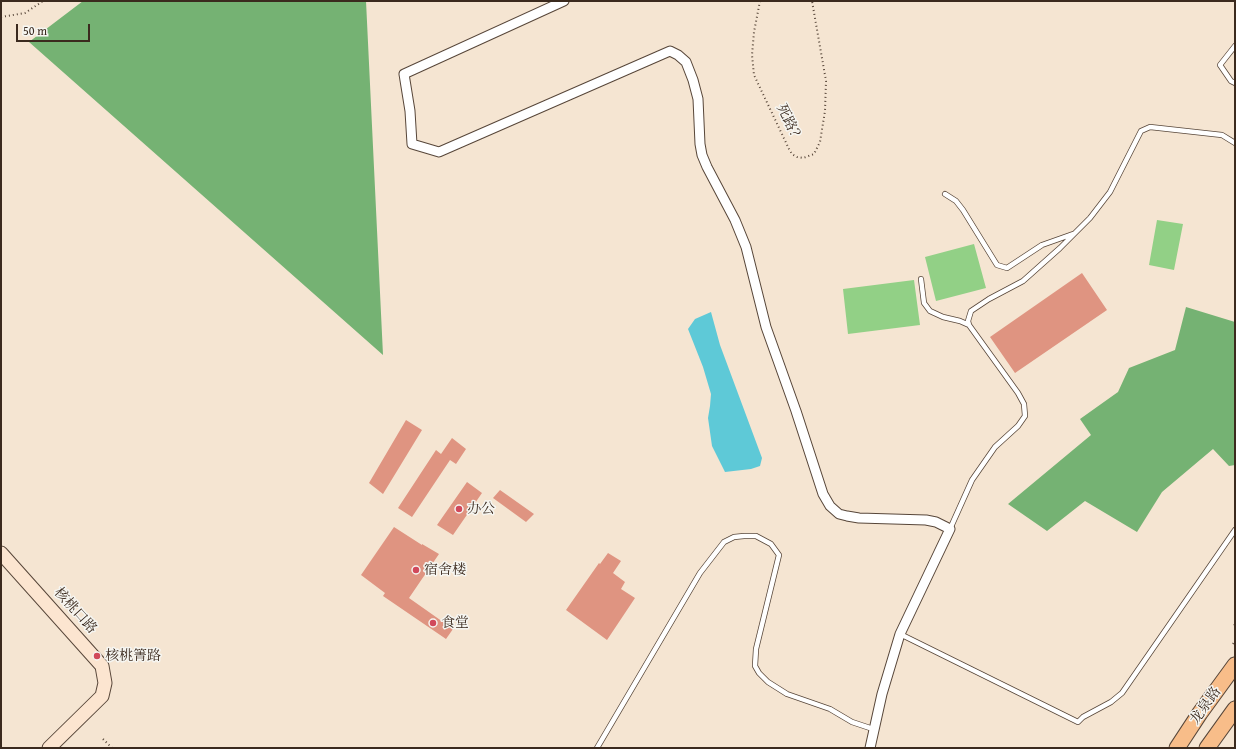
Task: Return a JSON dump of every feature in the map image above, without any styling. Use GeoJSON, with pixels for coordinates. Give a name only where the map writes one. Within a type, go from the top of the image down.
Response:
{"type":"FeatureCollection","features":[{"type":"Feature","properties":{"kind":"main road","name":"龙泉路"},"geometry":{"type":"LineString","coordinates":[[1178,748],[1200,712],[1235,664]]}},
{"type":"Feature","properties":{"kind":"main road","name":"龙泉路"},"geometry":{"type":"LineString","coordinates":[[1207,748],[1235,709]]}},
{"type":"Feature","properties":{"kind":"street"},"geometry":{"type":"LineString","coordinates":[[564,1],[404,74],[410,110],[412,144],[439,152],[670,51],[678,55],[686,62],[698,99],[700,144],[702,155],[736,220],[746,247],[766,327],[796,411],[823,494],[830,506],[839,514],[859,518],[926,520],[936,522],[950,529],[900,634],[882,694],[870,748]]}},
{"type":"Feature","properties":{"kind":"street","name":"核桃口路"},"geometry":{"type":"LineString","coordinates":[[1,553],[102,666],[104,683],[102,696],[49,748]]}},
{"type":"Feature","properties":{"kind":"lane"},"geometry":{"type":"LineString","coordinates":[[1235,46],[1220,65],[1231,81],[1235,83]]}},
{"type":"Feature","properties":{"kind":"lane"},"geometry":{"type":"LineString","coordinates":[[969,326],[968,321],[971,311],[988,298],[1023,280],[1060,248],[1090,218],[1110,192],[1141,131],[1150,127],[1222,135],[1235,143]]}},
{"type":"Feature","properties":{"kind":"lane"},"geometry":{"type":"LineString","coordinates":[[945,194],[956,201],[963,210],[997,265],[1007,268],[1042,245],[1075,234]]}},
{"type":"Feature","properties":{"kind":"lane"},"geometry":{"type":"LineString","coordinates":[[921,279],[924,303],[930,311],[943,317],[960,321],[969,326],[1018,393],[1024,404],[1025,416],[1018,426],[995,446],[972,480],[950,529]]}},
{"type":"Feature","properties":{"kind":"lane"},"geometry":{"type":"LineString","coordinates":[[900,634],[1078,722],[1111,702],[1122,692],[1235,530]]}},
{"type":"Feature","properties":{"kind":"lane"},"geometry":{"type":"LineString","coordinates":[[597,748],[700,573],[724,542],[734,537],[744,536],[756,536],[771,544],[779,555],[756,649],[755,666],[759,673],[768,682],[787,694],[830,708],[852,722],[873,729]]}},
{"type":"Feature","properties":{"kind":"path"},"geometry":{"type":"LineString","coordinates":[[1,17],[25,13],[43,1]]}},
{"type":"Feature","properties":{"kind":"path","name":"死路？"},"geometry":{"type":"LineString","coordinates":[[760,1],[754,32],[752,55],[754,75],[789,149],[792,154],[803,158],[814,154],[820,142],[825,111],[826,81],[812,1]]}},
{"type":"Feature","properties":{"kind":"path"},"geometry":{"type":"LineString","coordinates":[[103,739],[112,748]]}},
{"type":"Feature","properties":{"kind":"green space"},"geometry":{"type":"Polygon","coordinates":[[[83,1],[366,1],[383,355],[29,42],[83,1]]]}},
{"type":"Feature","properties":{"kind":"green space"},"geometry":{"type":"Polygon","coordinates":[[[1157,220],[1183,224],[1174,270],[1149,265],[1157,220]]]}},
{"type":"Feature","properties":{"kind":"green space"},"geometry":{"type":"Polygon","coordinates":[[[974,244],[986,288],[936,301],[925,257],[974,244]]]}},
{"type":"Feature","properties":{"kind":"green space"},"geometry":{"type":"Polygon","coordinates":[[[914,280],[920,325],[848,334],[843,289],[914,280]]]}},
{"type":"Feature","properties":{"kind":"green space"},"geometry":{"type":"Polygon","coordinates":[[[1186,307],[1235,322],[1235,465],[1229,466],[1213,449],[1162,492],[1137,532],[1085,501],[1047,531],[1008,504],[1091,435],[1080,419],[1118,392],[1129,368],[1175,350],[1186,307]]]}},
{"type":"Feature","properties":{"kind":"water"},"geometry":{"type":"Polygon","coordinates":[[[711,312],[720,345],[762,458],[760,466],[751,469],[725,472],[712,446],[708,418],[711,394],[703,367],[688,329],[695,319],[711,312]]]}},
{"type":"Feature","properties":{"kind":"building"},"geometry":{"type":"Polygon","coordinates":[[[1082,273],[1107,310],[1015,373],[990,337],[1082,273]]]}},
{"type":"Feature","properties":{"kind":"building"},"geometry":{"type":"Polygon","coordinates":[[[406,420],[422,430],[383,494],[369,483],[406,420]]]}},
{"type":"Feature","properties":{"kind":"building"},"geometry":{"type":"Polygon","coordinates":[[[452,438],[466,449],[456,464],[450,460],[412,517],[398,508],[436,450],[441,454],[452,438]]]}},
{"type":"Feature","properties":{"kind":"building","name":"办公"},"geometry":{"type":"Polygon","coordinates":[[[467,482],[482,493],[453,535],[437,525],[467,482]]]}},
{"type":"Feature","properties":{"kind":"building"},"geometry":{"type":"Polygon","coordinates":[[[500,490],[534,514],[526,522],[493,498],[500,490]]]}},
{"type":"Feature","properties":{"kind":"building"},"geometry":{"type":"Polygon","coordinates":[[[394,527],[439,554],[409,598],[453,629],[446,639],[383,596],[385,593],[361,575],[394,527]]]}},
{"type":"Feature","properties":{"kind":"building"},"geometry":{"type":"Polygon","coordinates":[[[608,553],[621,561],[613,573],[625,582],[621,589],[635,598],[607,640],[566,610],[599,563],[600,564],[608,553]]]}},
{"type":"Feature","properties":{"kind":"place","name":"办公"},"geometry":{"type":"Point","coordinates":[459,509]}},
{"type":"Feature","properties":{"kind":"place","name":"宿舍楼"},"geometry":{"type":"Point","coordinates":[416,570]}},
{"type":"Feature","properties":{"kind":"place","name":"食堂"},"geometry":{"type":"Point","coordinates":[433,623]}},
{"type":"Feature","properties":{"kind":"place","name":"核桃箐路"},"geometry":{"type":"Point","coordinates":[97,656]}}]}
